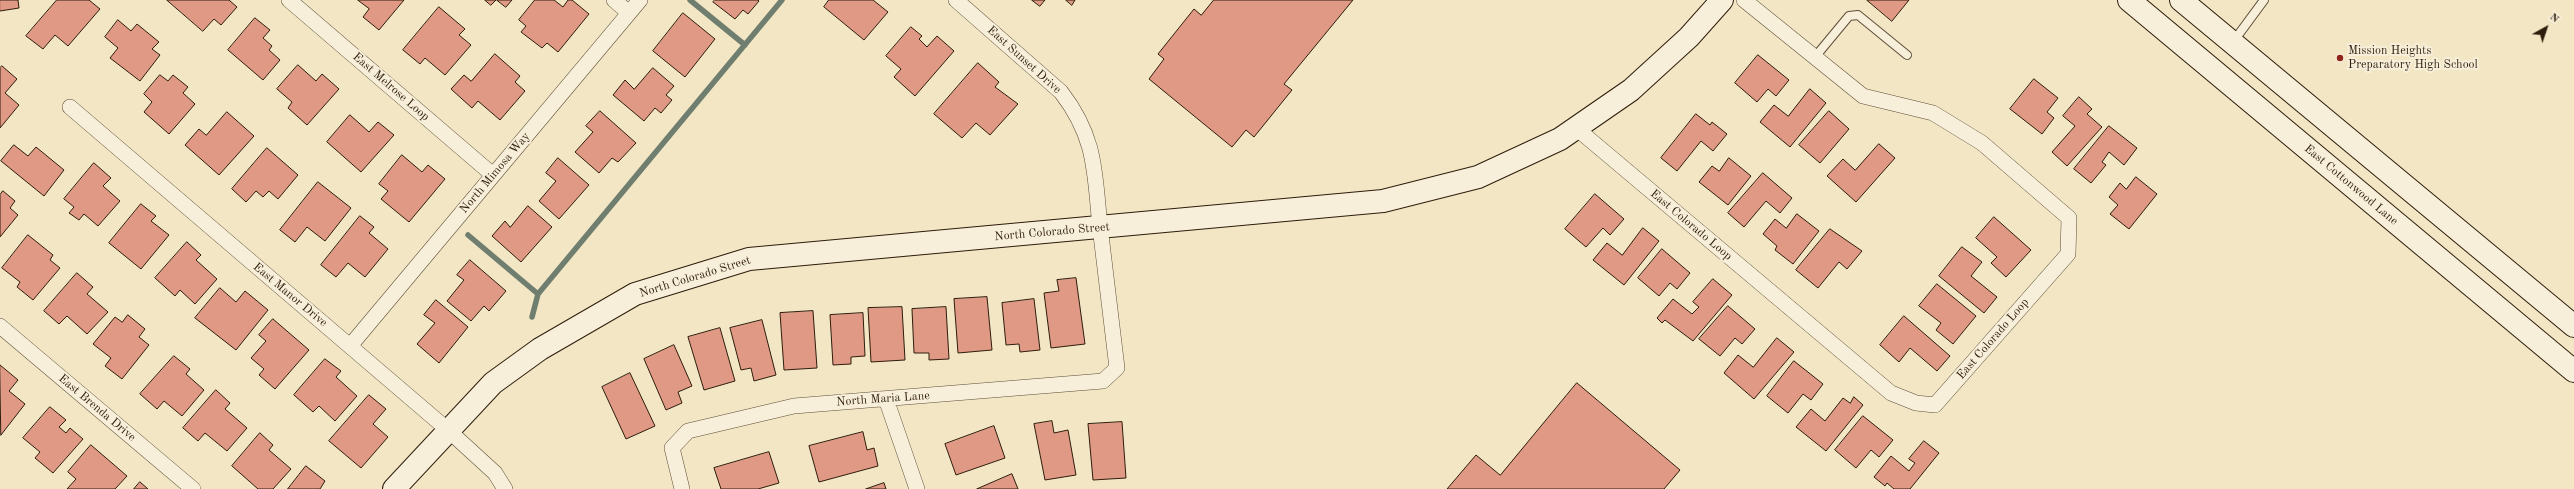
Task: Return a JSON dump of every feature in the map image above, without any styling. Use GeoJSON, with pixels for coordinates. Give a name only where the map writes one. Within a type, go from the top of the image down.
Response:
{"type":"FeatureCollection","features":[{"type":"Feature","properties":{"kind":"street","name":"East Melrose Loop"},"geometry":{"type":"LineString","coordinates":[[289,0],[493,175]]}},
{"type":"Feature","properties":{"kind":"street"},"geometry":{"type":"LineString","coordinates":[[614,0],[629,13]]}},
{"type":"Feature","properties":{"kind":"street","name":"North Mimosa Way"},"geometry":{"type":"LineString","coordinates":[[350,346],[640,0]]}},
{"type":"Feature","properties":{"kind":"street","name":"East Sunset Drive"},"geometry":{"type":"LineString","coordinates":[[956,0],[1047,78],[1075,110],[1086,131],[1095,170],[1100,228],[1117,368],[1103,381]]}},
{"type":"Feature","properties":{"kind":"street","name":"North Colorado Street"},"geometry":{"type":"LineString","coordinates":[[394,489],[493,383],[547,345],[635,294],[750,259],[1383,201],[1478,177],[1560,139],[1632,90],[1689,37],[1722,0]]}},
{"type":"Feature","properties":{"kind":"street","name":"East Colorado Loop"},"geometry":{"type":"LineString","coordinates":[[1576,128],[1891,393],[1916,403],[1935,405],[2068,254],[2069,218],[1982,143],[1933,113],[1863,96],[1744,0]]}},
{"type":"Feature","properties":{"kind":"street","name":"East Cottonwood Lane"},"geometry":{"type":"LineString","coordinates":[[2129,0],[2574,371]]}},
{"type":"Feature","properties":{"kind":"street"},"geometry":{"type":"LineString","coordinates":[[2181,0],[2574,326]]}},
{"type":"Feature","properties":{"kind":"street","name":"East Manor Drive"},"geometry":{"type":"LineString","coordinates":[[70,107],[448,430],[495,473],[505,489]]}},
{"type":"Feature","properties":{"kind":"street","name":"East Brenda Drive"},"geometry":{"type":"LineString","coordinates":[[0,326],[193,489]]}},
{"type":"Feature","properties":{"kind":"street","name":"North Maria Lane"},"geometry":{"type":"LineString","coordinates":[[682,489],[672,448],[688,431],[794,406],[1103,381]]}},
{"type":"Feature","properties":{"kind":"street"},"geometry":{"type":"LineString","coordinates":[[886,399],[917,489]]}},
{"type":"Feature","properties":{"kind":"lane"},"geometry":{"type":"LineString","coordinates":[[2232,42],[2264,0]]}},
{"type":"Feature","properties":{"kind":"lane"},"geometry":{"type":"LineString","coordinates":[[1815,57],[1849,16],[1858,15],[1907,55]]}},
{"type":"Feature","properties":{"kind":"building"},"geometry":{"type":"Polygon","coordinates":[[[0,0],[18,0],[19,8],[0,11],[0,0]]]}},
{"type":"Feature","properties":{"kind":"building"},"geometry":{"type":"Polygon","coordinates":[[[57,0],[89,0],[100,9],[68,46],[55,35],[43,49],[26,36],[57,0]]]}},
{"type":"Feature","properties":{"kind":"building"},"geometry":{"type":"Polygon","coordinates":[[[167,0],[229,0],[237,7],[221,25],[214,19],[203,31],[167,0]]]}},
{"type":"Feature","properties":{"kind":"building"},"geometry":{"type":"Polygon","coordinates":[[[358,0],[404,0],[379,30],[363,17],[369,9],[358,0]]]}},
{"type":"Feature","properties":{"kind":"building"},"geometry":{"type":"Polygon","coordinates":[[[485,0],[496,0],[491,5],[485,0]]]}},
{"type":"Feature","properties":{"kind":"building"},"geometry":{"type":"Polygon","coordinates":[[[497,0],[512,0],[506,7],[497,0]]]}},
{"type":"Feature","properties":{"kind":"building"},"geometry":{"type":"Polygon","coordinates":[[[535,0],[554,0],[563,7],[568,0],[572,0],[589,14],[558,52],[547,43],[542,48],[521,32],[526,26],[519,20],[535,0]]]}},
{"type":"Feature","properties":{"kind":"building"},"geometry":{"type":"Polygon","coordinates":[[[715,0],[759,1],[748,14],[743,10],[735,19],[713,2],[715,0]]]}},
{"type":"Feature","properties":{"kind":"building"},"geometry":{"type":"Polygon","coordinates":[[[829,0],[873,0],[888,12],[864,40],[824,7],[829,0]]]}},
{"type":"Feature","properties":{"kind":"building"},"geometry":{"type":"Polygon","coordinates":[[[1032,0],[1045,0],[1040,6],[1032,0]]]}},
{"type":"Feature","properties":{"kind":"building"},"geometry":{"type":"Polygon","coordinates":[[[1066,0],[1075,0],[1072,5],[1066,0]]]}},
{"type":"Feature","properties":{"kind":"building"},"geometry":{"type":"Polygon","coordinates":[[[1214,0],[1353,0],[1284,84],[1292,90],[1254,137],[1246,130],[1232,147],[1149,79],[1164,59],[1158,54],[1194,9],[1201,15],[1214,0]]]}},
{"type":"Feature","properties":{"kind":"building"},"geometry":{"type":"Polygon","coordinates":[[[1867,0],[1909,0],[1892,21],[1867,0]]]}},
{"type":"Feature","properties":{"kind":"building"},"geometry":{"type":"Polygon","coordinates":[[[439,7],[465,29],[459,35],[471,45],[445,75],[425,58],[420,64],[403,50],[439,7]]]}},
{"type":"Feature","properties":{"kind":"building"},"geometry":{"type":"Polygon","coordinates":[[[683,13],[715,39],[685,77],[653,51],[683,13]]]}},
{"type":"Feature","properties":{"kind":"building"},"geometry":{"type":"Polygon","coordinates":[[[255,18],[270,30],[263,38],[272,46],[269,50],[280,60],[263,80],[228,50],[255,18]]]}},
{"type":"Feature","properties":{"kind":"building"},"geometry":{"type":"Polygon","coordinates":[[[118,20],[131,31],[137,24],[159,42],[152,49],[160,55],[140,81],[110,58],[118,48],[105,37],[118,20]]]}},
{"type":"Feature","properties":{"kind":"building"},"geometry":{"type":"Polygon","coordinates":[[[911,27],[922,36],[919,39],[927,47],[937,36],[954,51],[915,96],[894,77],[901,69],[886,56],[911,27]]]}},
{"type":"Feature","properties":{"kind":"building"},"geometry":{"type":"Polygon","coordinates":[[[495,54],[520,76],[515,82],[525,91],[500,120],[478,101],[472,108],[451,89],[464,75],[471,81],[495,54]]]}},
{"type":"Feature","properties":{"kind":"building"},"geometry":{"type":"Polygon","coordinates":[[[1758,55],[1789,80],[1776,96],[1768,89],[1757,102],[1735,83],[1758,55]]]}},
{"type":"Feature","properties":{"kind":"building"},"geometry":{"type":"Polygon","coordinates":[[[978,63],[999,82],[995,87],[1018,104],[990,135],[976,123],[962,138],[934,114],[978,63]]]}},
{"type":"Feature","properties":{"kind":"building"},"geometry":{"type":"Polygon","coordinates":[[[298,65],[316,81],[322,74],[339,89],[307,125],[288,108],[292,102],[277,89],[298,65]]]}},
{"type":"Feature","properties":{"kind":"building"},"geometry":{"type":"Polygon","coordinates":[[[2,66],[17,79],[5,93],[19,105],[0,128],[0,68],[2,66]]]}},
{"type":"Feature","properties":{"kind":"building"},"geometry":{"type":"Polygon","coordinates":[[[653,68],[674,86],[666,95],[672,100],[661,113],[655,108],[644,121],[613,95],[625,80],[634,89],[653,68]]]}},
{"type":"Feature","properties":{"kind":"building"},"geometry":{"type":"Polygon","coordinates":[[[160,75],[168,81],[173,75],[188,87],[183,93],[195,104],[169,134],[144,112],[152,102],[144,94],[160,75]]]}},
{"type":"Feature","properties":{"kind":"building"},"geometry":{"type":"Polygon","coordinates":[[[2034,79],[2058,98],[2047,112],[2054,118],[2042,134],[2010,109],[2034,79]]]}},
{"type":"Feature","properties":{"kind":"building"},"geometry":{"type":"Polygon","coordinates":[[[1810,89],[1826,103],[1790,147],[1760,122],[1774,105],[1788,116],[1810,89]]]}},
{"type":"Feature","properties":{"kind":"building"},"geometry":{"type":"Polygon","coordinates":[[[2079,97],[2092,109],[2087,114],[2102,127],[2067,166],[2052,152],[2075,126],[2063,116],[2079,97]]]}},
{"type":"Feature","properties":{"kind":"building"},"geometry":{"type":"Polygon","coordinates":[[[600,111],[636,143],[618,162],[612,158],[599,173],[575,152],[593,132],[586,126],[600,111]]]}},
{"type":"Feature","properties":{"kind":"building"},"geometry":{"type":"Polygon","coordinates":[[[1829,111],[1849,129],[1820,163],[1799,145],[1829,111]]]}},
{"type":"Feature","properties":{"kind":"building"},"geometry":{"type":"Polygon","coordinates":[[[227,112],[254,136],[219,175],[185,145],[199,129],[206,135],[227,112]]]}},
{"type":"Feature","properties":{"kind":"building"},"geometry":{"type":"Polygon","coordinates":[[[1696,114],[1710,125],[1712,122],[1727,134],[1713,151],[1701,141],[1677,171],[1661,158],[1696,114]]]}},
{"type":"Feature","properties":{"kind":"building"},"geometry":{"type":"Polygon","coordinates":[[[350,115],[369,132],[378,122],[394,135],[361,172],[327,142],[350,115]]]}},
{"type":"Feature","properties":{"kind":"building"},"geometry":{"type":"Polygon","coordinates":[[[2109,126],[2137,148],[2124,165],[2109,152],[2102,162],[2106,165],[2091,183],[2074,169],[2109,126]]]}},
{"type":"Feature","properties":{"kind":"building"},"geometry":{"type":"Polygon","coordinates":[[[1879,144],[1895,158],[1856,202],[1827,176],[1843,159],[1855,170],[1879,144]]]}},
{"type":"Feature","properties":{"kind":"building"},"geometry":{"type":"Polygon","coordinates":[[[14,145],[28,156],[36,147],[64,170],[44,196],[1,161],[14,145]]]}},
{"type":"Feature","properties":{"kind":"building"},"geometry":{"type":"Polygon","coordinates":[[[267,148],[298,175],[278,199],[269,191],[263,197],[256,191],[246,202],[232,189],[267,148]]]}},
{"type":"Feature","properties":{"kind":"building"},"geometry":{"type":"Polygon","coordinates":[[[402,155],[422,172],[428,165],[445,179],[409,222],[381,199],[388,191],[379,184],[402,155]]]}},
{"type":"Feature","properties":{"kind":"building"},"geometry":{"type":"Polygon","coordinates":[[[558,158],[589,185],[559,219],[539,201],[556,181],[546,173],[558,158]]]}},
{"type":"Feature","properties":{"kind":"building"},"geometry":{"type":"Polygon","coordinates":[[[1729,158],[1751,176],[1728,205],[1699,182],[1712,166],[1719,171],[1729,158]]]}},
{"type":"Feature","properties":{"kind":"building"},"geometry":{"type":"Polygon","coordinates":[[[94,163],[111,178],[103,186],[120,201],[98,226],[84,214],[79,220],[69,213],[74,207],[64,199],[94,163]]]}},
{"type":"Feature","properties":{"kind":"building"},"geometry":{"type":"Polygon","coordinates":[[[1763,173],[1792,198],[1780,213],[1766,201],[1744,227],[1728,213],[1763,173]]]}},
{"type":"Feature","properties":{"kind":"building"},"geometry":{"type":"Polygon","coordinates":[[[2136,177],[2157,194],[2129,229],[2110,214],[2118,205],[2109,197],[2120,183],[2126,189],[2136,177]]]}},
{"type":"Feature","properties":{"kind":"building"},"geometry":{"type":"Polygon","coordinates":[[[318,182],[351,208],[325,241],[307,227],[295,242],[280,230],[318,182]]]}},
{"type":"Feature","properties":{"kind":"building"},"geometry":{"type":"Polygon","coordinates":[[[3,191],[15,201],[10,208],[18,215],[0,237],[0,195],[3,191]]]}},
{"type":"Feature","properties":{"kind":"building"},"geometry":{"type":"Polygon","coordinates":[[[1595,194],[1624,219],[1610,235],[1603,228],[1586,247],[1565,229],[1595,194]]]}},
{"type":"Feature","properties":{"kind":"building"},"geometry":{"type":"Polygon","coordinates":[[[141,204],[156,216],[151,221],[169,235],[141,269],[109,243],[141,204]]]}},
{"type":"Feature","properties":{"kind":"building"},"geometry":{"type":"Polygon","coordinates":[[[528,206],[552,227],[521,262],[492,236],[505,221],[510,227],[528,206]]]}},
{"type":"Feature","properties":{"kind":"building"},"geometry":{"type":"Polygon","coordinates":[[[1797,214],[1819,231],[1793,264],[1775,250],[1777,246],[1763,234],[1775,219],[1786,228],[1797,214]]]}},
{"type":"Feature","properties":{"kind":"building"},"geometry":{"type":"Polygon","coordinates":[[[360,216],[374,227],[369,233],[388,249],[365,277],[348,263],[336,277],[321,265],[360,216]]]}},
{"type":"Feature","properties":{"kind":"building"},"geometry":{"type":"Polygon","coordinates":[[[1994,217],[2031,250],[2006,277],[1991,263],[1997,257],[1976,238],[1994,217]]]}},
{"type":"Feature","properties":{"kind":"building"},"geometry":{"type":"Polygon","coordinates":[[[1643,228],[1659,241],[1624,285],[1593,260],[1607,243],[1622,255],[1643,228]]]}},
{"type":"Feature","properties":{"kind":"building"},"geometry":{"type":"Polygon","coordinates":[[[1830,229],[1862,251],[1847,269],[1839,262],[1818,288],[1796,270],[1830,229]]]}},
{"type":"Feature","properties":{"kind":"building"},"geometry":{"type":"Polygon","coordinates":[[[28,235],[53,255],[50,260],[60,268],[33,300],[17,287],[20,282],[2,268],[28,235]]]}},
{"type":"Feature","properties":{"kind":"building"},"geometry":{"type":"Polygon","coordinates":[[[187,242],[201,255],[196,260],[217,279],[195,304],[180,290],[175,296],[155,278],[187,242]]]}},
{"type":"Feature","properties":{"kind":"building"},"geometry":{"type":"Polygon","coordinates":[[[1962,247],[1982,262],[1971,276],[1997,297],[1984,313],[1939,276],[1962,247]]]}},
{"type":"Feature","properties":{"kind":"building"},"geometry":{"type":"Polygon","coordinates":[[[1662,249],[1690,273],[1677,289],[1670,283],[1659,296],[1638,278],[1662,249]]]}},
{"type":"Feature","properties":{"kind":"building"},"geometry":{"type":"Polygon","coordinates":[[[470,260],[506,291],[489,311],[484,306],[471,321],[447,301],[464,280],[457,275],[470,260]]]}},
{"type":"Feature","properties":{"kind":"building"},"geometry":{"type":"Polygon","coordinates":[[[77,273],[93,287],[87,294],[108,312],[87,334],[67,316],[59,324],[44,311],[77,273]]]}},
{"type":"Feature","properties":{"kind":"building"},"geometry":{"type":"Polygon","coordinates":[[[1076,278],[1085,344],[1051,348],[1044,293],[1059,291],[1057,280],[1076,278]]]}},
{"type":"Feature","properties":{"kind":"building"},"geometry":{"type":"Polygon","coordinates":[[[1713,279],[1732,295],[1693,341],[1665,320],[1662,323],[1657,318],[1673,299],[1692,314],[1699,307],[1693,302],[1713,279]]]}},
{"type":"Feature","properties":{"kind":"building"},"geometry":{"type":"Polygon","coordinates":[[[1937,284],[1976,316],[1953,344],[1936,330],[1941,323],[1919,306],[1937,284]]]}},
{"type":"Feature","properties":{"kind":"building"},"geometry":{"type":"Polygon","coordinates":[[[220,288],[236,302],[245,291],[268,310],[236,350],[195,318],[220,288]]]}},
{"type":"Feature","properties":{"kind":"building"},"geometry":{"type":"Polygon","coordinates":[[[987,297],[992,350],[958,353],[954,299],[987,297]]]}},
{"type":"Feature","properties":{"kind":"building"},"geometry":{"type":"Polygon","coordinates":[[[1034,299],[1040,350],[1020,352],[1019,344],[1006,345],[1002,303],[1034,299]]]}},
{"type":"Feature","properties":{"kind":"building"},"geometry":{"type":"Polygon","coordinates":[[[436,300],[468,327],[439,363],[417,344],[435,323],[424,315],[436,300]]]}},
{"type":"Feature","properties":{"kind":"building"},"geometry":{"type":"Polygon","coordinates":[[[1728,306],[1755,329],[1742,344],[1735,338],[1720,356],[1699,339],[1728,306]]]}},
{"type":"Feature","properties":{"kind":"building"},"geometry":{"type":"Polygon","coordinates":[[[902,307],[905,360],[871,362],[868,308],[902,307]]]}},
{"type":"Feature","properties":{"kind":"building"},"geometry":{"type":"Polygon","coordinates":[[[946,307],[949,359],[929,360],[929,353],[914,353],[912,309],[946,307]]]}},
{"type":"Feature","properties":{"kind":"building"},"geometry":{"type":"Polygon","coordinates":[[[813,311],[817,368],[784,370],[780,313],[813,311]]]}},
{"type":"Feature","properties":{"kind":"building"},"geometry":{"type":"Polygon","coordinates":[[[863,313],[865,356],[851,357],[851,364],[833,365],[830,315],[863,313]]]}},
{"type":"Feature","properties":{"kind":"building"},"geometry":{"type":"Polygon","coordinates":[[[128,315],[145,329],[139,337],[149,345],[122,379],[105,366],[111,358],[93,344],[115,317],[122,322],[128,315]]]}},
{"type":"Feature","properties":{"kind":"building"},"geometry":{"type":"Polygon","coordinates":[[[1904,316],[1950,356],[1937,371],[1910,348],[1899,362],[1880,345],[1904,316]]]}},
{"type":"Feature","properties":{"kind":"building"},"geometry":{"type":"Polygon","coordinates":[[[273,319],[309,350],[275,389],[259,375],[264,369],[251,358],[266,341],[259,335],[273,319]]]}},
{"type":"Feature","properties":{"kind":"building"},"geometry":{"type":"Polygon","coordinates":[[[762,320],[776,375],[754,381],[751,368],[741,370],[730,328],[762,320]]]}},
{"type":"Feature","properties":{"kind":"building"},"geometry":{"type":"Polygon","coordinates":[[[720,328],[735,381],[704,390],[688,337],[720,328]]]}},
{"type":"Feature","properties":{"kind":"building"},"geometry":{"type":"Polygon","coordinates":[[[1777,338],[1794,352],[1754,399],[1724,373],[1738,355],[1753,367],[1777,338]]]}},
{"type":"Feature","properties":{"kind":"building"},"geometry":{"type":"Polygon","coordinates":[[[674,345],[692,386],[678,392],[682,403],[666,410],[644,359],[674,345]]]}},
{"type":"Feature","properties":{"kind":"building"},"geometry":{"type":"Polygon","coordinates":[[[174,356],[190,369],[186,374],[204,390],[182,416],[164,401],[157,409],[140,394],[174,356]]]}},
{"type":"Feature","properties":{"kind":"building"},"geometry":{"type":"Polygon","coordinates":[[[325,359],[341,371],[336,377],[357,396],[335,421],[319,406],[313,412],[294,395],[325,359]]]}},
{"type":"Feature","properties":{"kind":"building"},"geometry":{"type":"Polygon","coordinates":[[[1794,361],[1823,384],[1811,400],[1803,394],[1788,413],[1767,396],[1794,361]]]}},
{"type":"Feature","properties":{"kind":"building"},"geometry":{"type":"Polygon","coordinates":[[[0,365],[18,380],[9,391],[25,404],[1,435],[0,365]]]}},
{"type":"Feature","properties":{"kind":"building"},"geometry":{"type":"Polygon","coordinates":[[[630,373],[655,426],[626,439],[602,387],[630,373]]]}},
{"type":"Feature","properties":{"kind":"building"},"geometry":{"type":"Polygon","coordinates":[[[1577,383],[1680,470],[1664,489],[1447,489],[1476,455],[1500,475],[1577,383]]]}},
{"type":"Feature","properties":{"kind":"building"},"geometry":{"type":"Polygon","coordinates":[[[216,390],[230,403],[225,409],[247,428],[227,451],[205,433],[198,441],[183,428],[216,390]]]}},
{"type":"Feature","properties":{"kind":"building"},"geometry":{"type":"Polygon","coordinates":[[[369,395],[386,409],[373,424],[388,437],[361,468],[329,441],[369,395]]]}},
{"type":"Feature","properties":{"kind":"building"},"geometry":{"type":"Polygon","coordinates":[[[1854,397],[1863,405],[1826,451],[1796,427],[1811,409],[1825,421],[1843,398],[1850,403],[1854,397]]]}},
{"type":"Feature","properties":{"kind":"building"},"geometry":{"type":"Polygon","coordinates":[[[50,407],[66,420],[59,427],[66,433],[70,428],[83,439],[53,473],[35,458],[40,452],[23,438],[50,407]]]}},
{"type":"Feature","properties":{"kind":"building"},"geometry":{"type":"Polygon","coordinates":[[[1863,416],[1893,440],[1879,457],[1871,450],[1856,468],[1835,450],[1863,416]]]}},
{"type":"Feature","properties":{"kind":"building"},"geometry":{"type":"Polygon","coordinates":[[[1052,421],[1054,433],[1068,430],[1076,475],[1045,480],[1034,424],[1052,421]]]}},
{"type":"Feature","properties":{"kind":"building"},"geometry":{"type":"Polygon","coordinates":[[[1122,422],[1126,478],[1093,480],[1088,424],[1122,422]]]}},
{"type":"Feature","properties":{"kind":"building"},"geometry":{"type":"Polygon","coordinates":[[[994,426],[1005,458],[956,475],[945,444],[994,426]]]}},
{"type":"Feature","properties":{"kind":"building"},"geometry":{"type":"Polygon","coordinates":[[[863,432],[867,450],[874,448],[878,466],[819,482],[809,446],[863,432]]]}},
{"type":"Feature","properties":{"kind":"building"},"geometry":{"type":"Polygon","coordinates":[[[260,433],[273,445],[269,450],[291,469],[273,489],[258,489],[232,466],[260,433]]]}},
{"type":"Feature","properties":{"kind":"building"},"geometry":{"type":"Polygon","coordinates":[[[1924,441],[1939,453],[1910,489],[1894,489],[1887,483],[1885,486],[1874,477],[1891,456],[1909,471],[1915,463],[1909,459],[1924,441]]]}},
{"type":"Feature","properties":{"kind":"building"},"geometry":{"type":"Polygon","coordinates":[[[91,445],[127,476],[115,489],[67,489],[76,479],[68,472],[91,445]]]}},
{"type":"Feature","properties":{"kind":"building"},"geometry":{"type":"Polygon","coordinates":[[[769,452],[779,483],[758,489],[721,489],[714,468],[769,452]]]}},
{"type":"Feature","properties":{"kind":"building"},"geometry":{"type":"Polygon","coordinates":[[[306,466],[325,481],[320,489],[288,489],[306,466]]]}},
{"type":"Feature","properties":{"kind":"building"},"geometry":{"type":"Polygon","coordinates":[[[1012,474],[1018,489],[977,489],[1012,474]]]}},
{"type":"Feature","properties":{"kind":"building"},"geometry":{"type":"Polygon","coordinates":[[[140,482],[148,489],[134,489],[140,482]]]}},
{"type":"Feature","properties":{"kind":"building"},"geometry":{"type":"Polygon","coordinates":[[[884,483],[886,489],[866,489],[884,483]]]}},
{"type":"Feature","properties":{"kind":"waterway"},"geometry":{"type":"LineString","coordinates":[[690,0],[745,45]]}},
{"type":"Feature","properties":{"kind":"waterway"},"geometry":{"type":"LineString","coordinates":[[532,317],[538,294],[782,0]]}},
{"type":"Feature","properties":{"kind":"waterway"},"geometry":{"type":"LineString","coordinates":[[468,235],[538,294]]}},
{"type":"Feature","properties":{"kind":"place","name":"Mission Heights Preparatory High School"},"geometry":{"type":"Point","coordinates":[2340,58]}}]}
